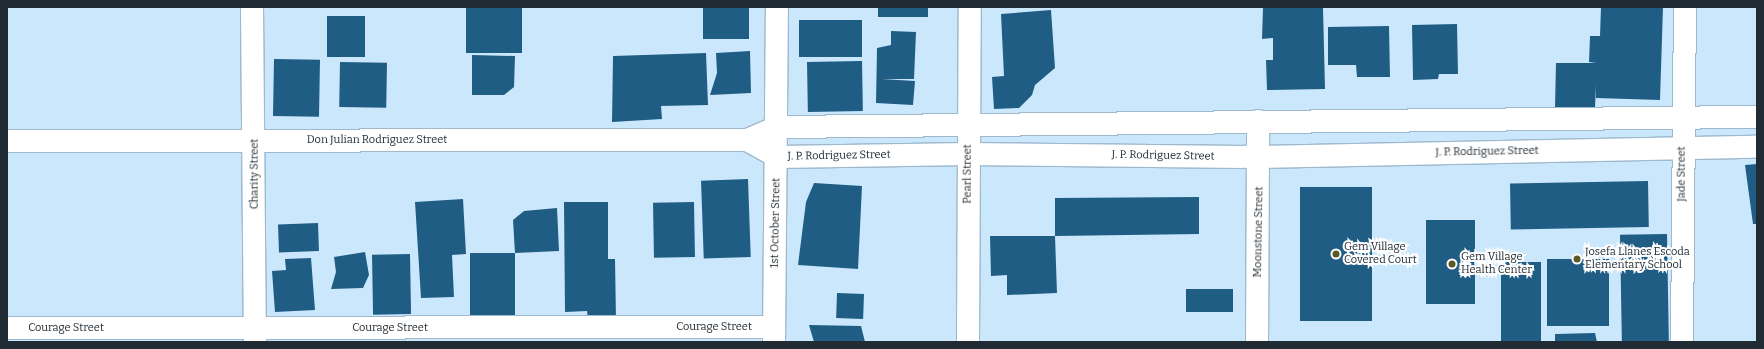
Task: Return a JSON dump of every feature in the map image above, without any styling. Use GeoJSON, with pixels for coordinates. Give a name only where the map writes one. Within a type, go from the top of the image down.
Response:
{"type":"FeatureCollection","features":[{"type":"Feature","properties":{"kind":"street","name":"Charity Street"},"geometry":{"type":"LineString","coordinates":[[252,7],[255,141],[255,335]]}},
{"type":"Feature","properties":{"kind":"street","name":"1st October Street"},"geometry":{"type":"LineString","coordinates":[[774,334],[778,157],[777,7]]}},
{"type":"Feature","properties":{"kind":"street","name":"Pearl Street"},"geometry":{"type":"LineString","coordinates":[[968,342],[968,123],[970,7]]}},
{"type":"Feature","properties":{"kind":"street","name":"Jade Street"},"geometry":{"type":"LineString","coordinates":[[1682,342],[1682,148],[1685,7]]}},
{"type":"Feature","properties":{"kind":"street"},"geometry":{"type":"LineString","coordinates":[[747,140],[778,128],[968,123],[1757,117]]}},
{"type":"Feature","properties":{"kind":"street"},"geometry":{"type":"LineString","coordinates":[[1456,119],[1456,153]]}},
{"type":"Feature","properties":{"kind":"street","name":"Moonstone Street"},"geometry":{"type":"LineString","coordinates":[[1258,121],[1258,342]]}},
{"type":"Feature","properties":{"kind":"street"},"geometry":{"type":"LineString","coordinates":[[1136,156],[1137,122]]}},
{"type":"Feature","properties":{"kind":"street","name":"Don Julian Rodriguez Street"},"geometry":{"type":"LineString","coordinates":[[7,141],[747,140]]}},
{"type":"Feature","properties":{"kind":"street","name":"J. P. Rodriguez Street"},"geometry":{"type":"LineString","coordinates":[[747,140],[778,157],[968,154],[1259,157],[1757,147]]}},
{"type":"Feature","properties":{"kind":"street","name":"Courage Street"},"geometry":{"type":"LineString","coordinates":[[7,328],[255,335],[774,334]]}},
{"type":"Feature","properties":{"kind":"building"},"geometry":{"type":"Polygon","coordinates":[[[466,7],[522,7],[522,53],[466,53],[466,7]]]}},
{"type":"Feature","properties":{"kind":"building"},"geometry":{"type":"Polygon","coordinates":[[[703,7],[749,7],[749,39],[703,39],[703,7]]]}},
{"type":"Feature","properties":{"kind":"building"},"geometry":{"type":"Polygon","coordinates":[[[878,7],[928,7],[928,17],[878,17],[878,7]]]}},
{"type":"Feature","properties":{"kind":"building"},"geometry":{"type":"Polygon","coordinates":[[[1263,7],[1323,8],[1325,89],[1267,90],[1266,60],[1273,60],[1273,38],[1262,39],[1263,7]]]}},
{"type":"Feature","properties":{"kind":"building"},"geometry":{"type":"Polygon","coordinates":[[[1601,7],[1663,7],[1660,100],[1596,98],[1596,85],[1595,108],[1555,108],[1556,63],[1596,63],[1589,62],[1590,36],[1600,36],[1601,7]]]}},
{"type":"Feature","properties":{"kind":"building"},"geometry":{"type":"Polygon","coordinates":[[[1051,10],[1055,68],[1035,85],[1032,95],[1019,108],[994,109],[992,77],[1004,76],[1001,14],[1051,10]]]}},
{"type":"Feature","properties":{"kind":"building"},"geometry":{"type":"Polygon","coordinates":[[[327,16],[365,16],[365,57],[327,57],[327,16]]]}},
{"type":"Feature","properties":{"kind":"building"},"geometry":{"type":"Polygon","coordinates":[[[799,20],[862,20],[862,57],[799,57],[799,20]]]}},
{"type":"Feature","properties":{"kind":"building"},"geometry":{"type":"Polygon","coordinates":[[[1457,24],[1458,74],[1439,74],[1438,79],[1413,80],[1412,25],[1457,24]]]}},
{"type":"Feature","properties":{"kind":"building"},"geometry":{"type":"Polygon","coordinates":[[[1389,26],[1390,77],[1357,77],[1356,65],[1328,65],[1328,27],[1389,26]]]}},
{"type":"Feature","properties":{"kind":"building"},"geometry":{"type":"Polygon","coordinates":[[[891,31],[916,32],[914,79],[882,79],[915,81],[913,105],[876,103],[877,48],[891,45],[891,31]]]}},
{"type":"Feature","properties":{"kind":"building"},"geometry":{"type":"Polygon","coordinates":[[[750,51],[751,93],[710,95],[717,73],[716,53],[750,51]]]}},
{"type":"Feature","properties":{"kind":"building"},"geometry":{"type":"Polygon","coordinates":[[[706,53],[708,105],[661,106],[662,119],[612,122],[613,56],[706,53]]]}},
{"type":"Feature","properties":{"kind":"building"},"geometry":{"type":"Polygon","coordinates":[[[472,55],[515,56],[514,87],[504,95],[472,95],[472,55]]]}},
{"type":"Feature","properties":{"kind":"building"},"geometry":{"type":"Polygon","coordinates":[[[274,59],[320,60],[319,117],[273,116],[274,59]]]}},
{"type":"Feature","properties":{"kind":"building"},"geometry":{"type":"Polygon","coordinates":[[[862,61],[863,111],[808,112],[807,62],[862,61]]]}},
{"type":"Feature","properties":{"kind":"building"},"geometry":{"type":"Polygon","coordinates":[[[340,62],[387,63],[386,108],[339,107],[340,62]]]}},
{"type":"Feature","properties":{"kind":"building"},"geometry":{"type":"Polygon","coordinates":[[[1757,164],[1757,224],[1753,224],[1745,165],[1757,164]]]}},
{"type":"Feature","properties":{"kind":"building"},"geometry":{"type":"Polygon","coordinates":[[[748,179],[751,257],[704,259],[701,181],[748,179]]]}},
{"type":"Feature","properties":{"kind":"building"},"geometry":{"type":"Polygon","coordinates":[[[1648,181],[1649,227],[1511,229],[1510,183],[1648,181]]]}},
{"type":"Feature","properties":{"kind":"building"},"geometry":{"type":"Polygon","coordinates":[[[814,183],[862,186],[858,269],[798,265],[806,202],[814,183]]]}},
{"type":"Feature","properties":{"kind":"building","name":"Gem Village Covered Court"},"geometry":{"type":"Polygon","coordinates":[[[1300,187],[1372,187],[1372,321],[1300,321],[1300,187]]]}},
{"type":"Feature","properties":{"kind":"building"},"geometry":{"type":"Polygon","coordinates":[[[1199,197],[1199,234],[1055,236],[1055,198],[1199,197]]]}},
{"type":"Feature","properties":{"kind":"building"},"geometry":{"type":"Polygon","coordinates":[[[463,199],[466,254],[452,255],[454,297],[421,298],[415,202],[463,199]]]}},
{"type":"Feature","properties":{"kind":"building"},"geometry":{"type":"Polygon","coordinates":[[[564,202],[608,202],[608,259],[615,259],[616,320],[588,320],[587,311],[565,312],[564,202]]]}},
{"type":"Feature","properties":{"kind":"building"},"geometry":{"type":"Polygon","coordinates":[[[694,202],[695,257],[654,258],[653,203],[694,202]]]}},
{"type":"Feature","properties":{"kind":"building"},"geometry":{"type":"Polygon","coordinates":[[[557,208],[559,251],[515,253],[513,220],[524,211],[557,208]]]}},
{"type":"Feature","properties":{"kind":"building"},"geometry":{"type":"Polygon","coordinates":[[[1426,220],[1475,220],[1475,304],[1426,304],[1426,220]]]}},
{"type":"Feature","properties":{"kind":"building"},"geometry":{"type":"Polygon","coordinates":[[[318,223],[319,251],[279,252],[278,224],[318,223]]]}},
{"type":"Feature","properties":{"kind":"building"},"geometry":{"type":"Polygon","coordinates":[[[1667,234],[1669,342],[1622,342],[1620,235],[1667,234]]]}},
{"type":"Feature","properties":{"kind":"building"},"geometry":{"type":"Polygon","coordinates":[[[990,236],[1055,236],[1057,293],[1007,295],[1007,275],[991,276],[990,236]]]}},
{"type":"Feature","properties":{"kind":"building"},"geometry":{"type":"Polygon","coordinates":[[[365,252],[369,275],[363,288],[331,289],[336,272],[334,257],[365,252]]]}},
{"type":"Feature","properties":{"kind":"building"},"geometry":{"type":"Polygon","coordinates":[[[470,253],[515,253],[515,325],[470,325],[470,253]]]}},
{"type":"Feature","properties":{"kind":"building"},"geometry":{"type":"Polygon","coordinates":[[[410,254],[411,314],[373,315],[372,255],[410,254]]]}},
{"type":"Feature","properties":{"kind":"building"},"geometry":{"type":"Polygon","coordinates":[[[311,258],[315,310],[275,312],[272,271],[286,270],[285,259],[311,258]]]}},
{"type":"Feature","properties":{"kind":"building"},"geometry":{"type":"Polygon","coordinates":[[[1547,259],[1609,259],[1609,326],[1547,326],[1547,259]]]}},
{"type":"Feature","properties":{"kind":"building"},"geometry":{"type":"Polygon","coordinates":[[[1501,262],[1541,262],[1541,342],[1501,342],[1501,262]]]}},
{"type":"Feature","properties":{"kind":"building"},"geometry":{"type":"Polygon","coordinates":[[[1186,289],[1233,289],[1233,312],[1186,312],[1186,289]]]}},
{"type":"Feature","properties":{"kind":"building"},"geometry":{"type":"Polygon","coordinates":[[[837,293],[864,294],[863,319],[836,318],[837,293]]]}},
{"type":"Feature","properties":{"kind":"building"},"geometry":{"type":"Polygon","coordinates":[[[809,325],[861,326],[865,342],[814,342],[809,325]]]}},
{"type":"Feature","properties":{"kind":"building"},"geometry":{"type":"Polygon","coordinates":[[[1595,333],[1597,342],[1555,342],[1555,334],[1595,333]]]}},
{"type":"Feature","properties":{"kind":"place","name":"Gem Village Covered Court"},"geometry":{"type":"Point","coordinates":[1336,254]}},
{"type":"Feature","properties":{"kind":"place","name":"Josefa Llanes Escoda Elementary School"},"geometry":{"type":"Point","coordinates":[1577,259]}},
{"type":"Feature","properties":{"kind":"place","name":"Gem Village Health Center"},"geometry":{"type":"Point","coordinates":[1452,264]}}]}
